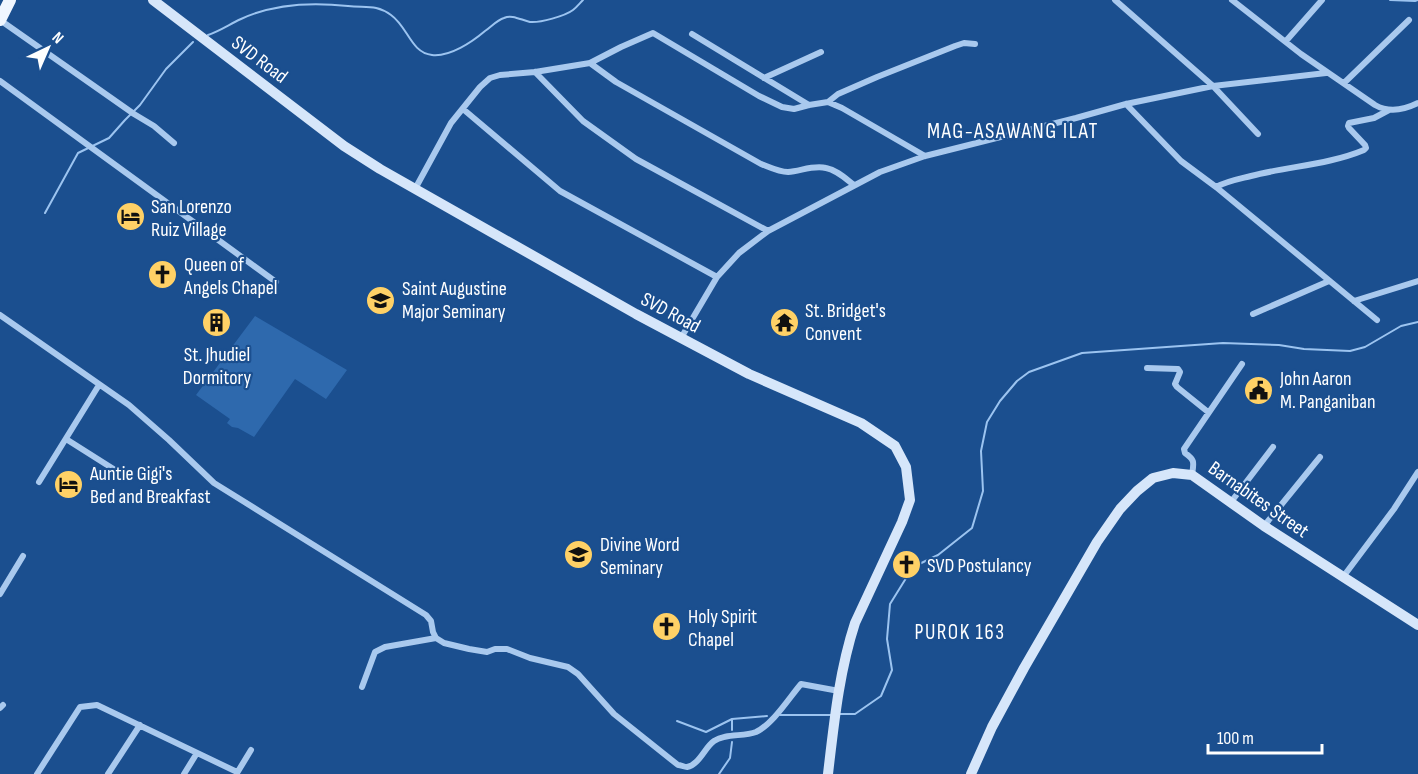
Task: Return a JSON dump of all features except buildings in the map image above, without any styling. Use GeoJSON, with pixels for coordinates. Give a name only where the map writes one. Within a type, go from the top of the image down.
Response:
{"type":"FeatureCollection","features":[{"type":"Feature","properties":{"kind":"main road"},"geometry":{"type":"LineString","coordinates":[[0,20],[10,0]]}},
{"type":"Feature","properties":{"kind":"main road","name":"SVD Road"},"geometry":{"type":"LineString","coordinates":[[153,0],[344,146],[380,169],[636,314],[749,374],[861,423],[895,446],[906,467],[910,500],[850,639],[839,691],[828,774]]}},
{"type":"Feature","properties":{"kind":"main road","name":"Barnabites Street"},"geometry":{"type":"LineString","coordinates":[[970,774],[992,727],[1085,561],[1112,520],[1137,491],[1153,478],[1173,473],[1192,475],[1264,526],[1418,625]]}},
{"type":"Feature","properties":{"kind":"street"},"geometry":{"type":"LineString","coordinates":[[1115,0],[1213,86],[1258,134]]}},
{"type":"Feature","properties":{"kind":"street"},"geometry":{"type":"LineString","coordinates":[[1232,0],[1326,72],[1375,105],[1389,110]]}},
{"type":"Feature","properties":{"kind":"street"},"geometry":{"type":"LineString","coordinates":[[1286,41],[1322,0]]}},
{"type":"Feature","properties":{"kind":"street"},"geometry":{"type":"LineString","coordinates":[[0,20],[154,126],[174,143]]}},
{"type":"Feature","properties":{"kind":"street"},"geometry":{"type":"LineString","coordinates":[[1344,83],[1409,20]]}},
{"type":"Feature","properties":{"kind":"street"},"geometry":{"type":"LineString","coordinates":[[415,189],[451,123],[490,78],[590,63],[653,33],[759,96],[794,109],[828,102],[838,94],[955,46],[964,43],[975,44]]}},
{"type":"Feature","properties":{"kind":"street"},"geometry":{"type":"LineString","coordinates":[[692,34],[808,105]]}},
{"type":"Feature","properties":{"kind":"street"},"geometry":{"type":"LineString","coordinates":[[764,78],[821,52]]}},
{"type":"Feature","properties":{"kind":"street"},"geometry":{"type":"LineString","coordinates":[[590,63],[616,82],[761,164],[787,172],[812,167],[826,168],[837,172],[854,185]]}},
{"type":"Feature","properties":{"kind":"street"},"geometry":{"type":"LineString","coordinates":[[535,72],[583,121],[636,159],[768,231]]}},
{"type":"Feature","properties":{"kind":"street"},"geometry":{"type":"LineString","coordinates":[[681,338],[717,277],[739,253],[768,231],[880,172],[925,156],[1126,104],[1213,86],[1326,72]]}},
{"type":"Feature","properties":{"kind":"street"},"geometry":{"type":"LineString","coordinates":[[0,81],[276,282]]}},
{"type":"Feature","properties":{"kind":"street"},"geometry":{"type":"LineString","coordinates":[[828,102],[925,156]]}},
{"type":"Feature","properties":{"kind":"street"},"geometry":{"type":"LineString","coordinates":[[1126,104],[1181,161],[1216,187],[1377,320]]}},
{"type":"Feature","properties":{"kind":"street"},"geometry":{"type":"LineString","coordinates":[[1216,187],[1276,170],[1310,165],[1364,150],[1365,145],[1349,128],[1349,123],[1374,118],[1389,110],[1416,106]]}},
{"type":"Feature","properties":{"kind":"street"},"geometry":{"type":"LineString","coordinates":[[464,109],[560,191],[717,277]]}},
{"type":"Feature","properties":{"kind":"street"},"geometry":{"type":"LineString","coordinates":[[1253,314],[1329,281]]}},
{"type":"Feature","properties":{"kind":"street"},"geometry":{"type":"LineString","coordinates":[[1354,301],[1418,281]]}},
{"type":"Feature","properties":{"kind":"street"},"geometry":{"type":"LineString","coordinates":[[0,315],[129,405],[170,440],[214,483],[426,615],[431,621],[436,638],[444,643],[469,650],[487,652],[507,649],[530,658],[568,667],[578,674],[614,714],[678,765],[688,767],[713,741],[719,738],[754,733],[762,728],[771,721],[801,684],[839,691]]}},
{"type":"Feature","properties":{"kind":"street"},"geometry":{"type":"LineString","coordinates":[[1192,475],[1193,459],[1185,453],[1184,449],[1242,364]]}},
{"type":"Feature","properties":{"kind":"street"},"geometry":{"type":"LineString","coordinates":[[1147,368],[1178,369],[1180,372],[1175,384],[1177,387],[1208,412]]}},
{"type":"Feature","properties":{"kind":"street"},"geometry":{"type":"LineString","coordinates":[[39,482],[99,385]]}},
{"type":"Feature","properties":{"kind":"street"},"geometry":{"type":"LineString","coordinates":[[66,439],[115,470]]}},
{"type":"Feature","properties":{"kind":"street"},"geometry":{"type":"LineString","coordinates":[[1231,502],[1273,447]]}},
{"type":"Feature","properties":{"kind":"street"},"geometry":{"type":"LineString","coordinates":[[1264,526],[1320,457]]}},
{"type":"Feature","properties":{"kind":"street"},"geometry":{"type":"LineString","coordinates":[[1343,577],[1394,509],[1418,472]]}},
{"type":"Feature","properties":{"kind":"street"},"geometry":{"type":"LineString","coordinates":[[0,594],[23,556]]}},
{"type":"Feature","properties":{"kind":"street"},"geometry":{"type":"LineString","coordinates":[[362,687],[375,652],[385,647],[436,638]]}},
{"type":"Feature","properties":{"kind":"street"},"geometry":{"type":"LineString","coordinates":[[37,774],[80,707],[97,705],[237,773],[251,750]]}},
{"type":"Feature","properties":{"kind":"street"},"geometry":{"type":"LineString","coordinates":[[108,774],[140,725]]}},
{"type":"Feature","properties":{"kind":"street"},"geometry":{"type":"LineString","coordinates":[[184,774],[197,753]]}},
{"type":"Feature","properties":{"kind":"shaded area"},"geometry":{"type":"Polygon","coordinates":[[[255,316],[347,370],[326,399],[295,379],[254,437],[232,427],[227,423],[230,419],[196,395],[255,316]]]}},
{"type":"Feature","properties":{"kind":"waterway"},"geometry":{"type":"LineString","coordinates":[[208,35],[241,19],[280,7],[321,4],[371,7],[380,9],[397,20],[419,50],[439,55],[467,44],[501,19],[510,17],[534,22],[559,17],[574,9],[583,0]]}},
{"type":"Feature","properties":{"kind":"waterway"},"geometry":{"type":"LineString","coordinates":[[1390,0],[1418,0]]}},
{"type":"Feature","properties":{"kind":"waterway"},"geometry":{"type":"LineString","coordinates":[[45,213],[78,153],[109,138],[140,105],[166,69],[193,42]]}},
{"type":"Feature","properties":{"kind":"waterway"},"geometry":{"type":"LineString","coordinates":[[839,714],[855,714],[881,696],[892,670],[887,639],[890,604],[913,567],[938,555],[972,528],[983,491],[981,451],[987,422],[1000,401],[1017,381],[1029,372],[1082,353],[1223,343],[1350,351],[1365,347],[1401,326],[1418,322]]}},
{"type":"Feature","properties":{"kind":"waterway"},"geometry":{"type":"LineString","coordinates":[[780,715],[831,715]]}},
{"type":"Feature","properties":{"kind":"waterway"},"geometry":{"type":"LineString","coordinates":[[677,721],[706,732],[732,719],[767,716]]}},
{"type":"Feature","properties":{"kind":"waterway"},"geometry":{"type":"LineString","coordinates":[[732,719],[732,730]]}},
{"type":"Feature","properties":{"kind":"waterway"},"geometry":{"type":"LineString","coordinates":[[719,774],[730,758],[732,742]]}},
{"type":"Feature","properties":{"kind":"place","name":"San Lorenzo Ruiz Village"},"geometry":{"type":"Point","coordinates":[130,217]}},
{"type":"Feature","properties":{"kind":"place","name":"Queen of Angels Chapel"},"geometry":{"type":"Point","coordinates":[163,275]}},
{"type":"Feature","properties":{"kind":"place","name":"Saint Augustine Major Seminary"},"geometry":{"type":"Point","coordinates":[381,300]}},
{"type":"Feature","properties":{"kind":"place","name":"St. Bridget's Convent"},"geometry":{"type":"Point","coordinates":[784,322]}},
{"type":"Feature","properties":{"kind":"place","name":"St. Jhudiel Dormitory"},"geometry":{"type":"Point","coordinates":[217,323]}},
{"type":"Feature","properties":{"kind":"place","name":"John Aaron M. Panganiban"},"geometry":{"type":"Point","coordinates":[1259,390]}},
{"type":"Feature","properties":{"kind":"place","name":"Auntie Gigi's Bed and Breakfast"},"geometry":{"type":"Point","coordinates":[69,485]}},
{"type":"Feature","properties":{"kind":"place","name":"Divine Word Seminary"},"geometry":{"type":"Point","coordinates":[579,555]}},
{"type":"Feature","properties":{"kind":"place","name":"SVD Postulancy"},"geometry":{"type":"Point","coordinates":[906,565]}},
{"type":"Feature","properties":{"kind":"place","name":"Holy Spirit Chapel"},"geometry":{"type":"Point","coordinates":[667,627]}},
{"type":"Feature","properties":{"kind":"district","name":"MAG-ASAWANG ILAT"},"geometry":{"type":"Point","coordinates":[1013,130]}},
{"type":"Feature","properties":{"kind":"district","name":"PUROK 163"},"geometry":{"type":"Point","coordinates":[960,632]}}]}
